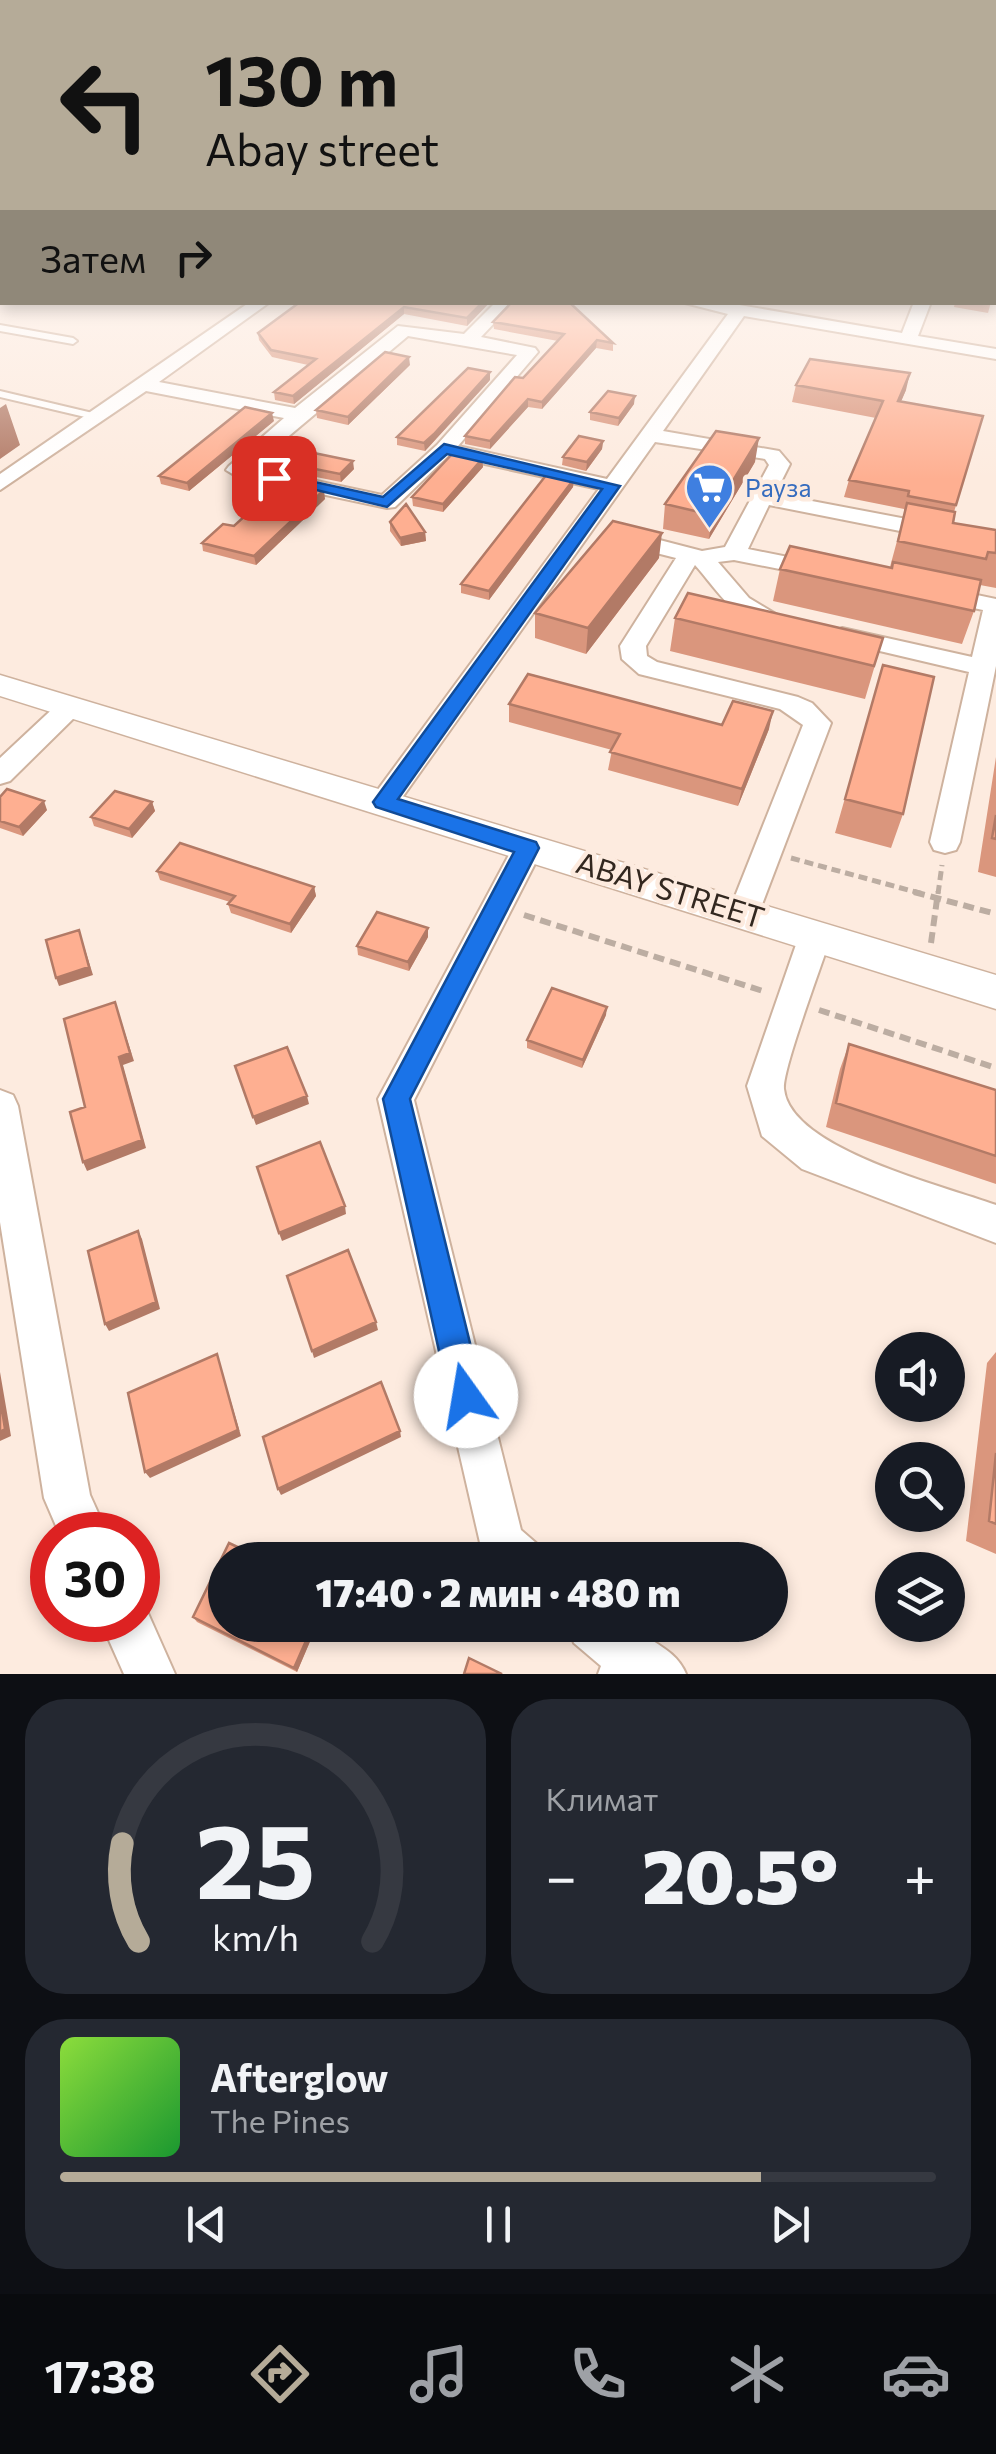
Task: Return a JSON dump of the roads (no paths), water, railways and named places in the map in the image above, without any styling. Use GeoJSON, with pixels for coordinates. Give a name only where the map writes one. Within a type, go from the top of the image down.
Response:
{"type":"FeatureCollection","features":[{"type":"Feature","properties":{"kind":"street"},"geometry":{"type":"LineString","coordinates":[[0,484],[234,322]]}},
{"type":"Feature","properties":{"kind":"street"},"geometry":{"type":"LineString","coordinates":[[468,340],[486,322]]}},
{"type":"Feature","properties":{"kind":"street"},"geometry":{"type":"LineString","coordinates":[[384,802],[730,322]]}},
{"type":"Feature","properties":{"kind":"street"},"geometry":{"type":"LineString","coordinates":[[818,322],[996,354]]}},
{"type":"Feature","properties":{"kind":"street"},"geometry":{"type":"LineString","coordinates":[[908,340],[915,322]]}},
{"type":"Feature","properties":{"kind":"street"},"geometry":{"type":"LineString","coordinates":[[404,330],[468,340],[529,352],[444,449],[387,502],[236,470],[404,330]]}},
{"type":"Feature","properties":{"kind":"street"},"geometry":{"type":"LineString","coordinates":[[145,385],[299,414]]}},
{"type":"Feature","properties":{"kind":"street"},"geometry":{"type":"LineString","coordinates":[[650,434],[772,455],[780,464],[734,553]]}},
{"type":"Feature","properties":{"kind":"street"},"geometry":{"type":"LineString","coordinates":[[444,449],[612,486]]}},
{"type":"Feature","properties":{"kind":"street"},"geometry":{"type":"LineString","coordinates":[[765,498],[996,543]]}},
{"type":"Feature","properties":{"kind":"street"},"geometry":{"type":"LineString","coordinates":[[584,528],[696,556],[734,553],[846,576]]}},
{"type":"Feature","properties":{"kind":"street"},"geometry":{"type":"LineString","coordinates":[[696,556],[738,605],[754,615],[982,667]]}},
{"type":"Feature","properties":{"kind":"street"},"geometry":{"type":"LineString","coordinates":[[696,556],[633,646],[635,659],[648,668],[790,702],[817,724],[744,914]]}},
{"type":"Feature","properties":{"kind":"street"},"geometry":{"type":"LineString","coordinates":[[921,590],[996,606],[945,842]]}},
{"type":"Feature","properties":{"kind":"street","name":"ABAY STREET"},"geometry":{"type":"LineString","coordinates":[[0,685],[996,992]]}},
{"type":"Feature","properties":{"kind":"street"},"geometry":{"type":"LineString","coordinates":[[0,774],[70,707]]}},
{"type":"Feature","properties":{"kind":"street"},"geometry":{"type":"LineString","coordinates":[[501,1542],[396,1099],[528,848]]}},
{"type":"Feature","properties":{"kind":"street"},"geometry":{"type":"LineString","coordinates":[[815,936],[764,1086],[775,1124],[816,1157],[996,1224]]}},
{"type":"Feature","properties":{"kind":"street"},"geometry":{"type":"LineString","coordinates":[[0,1106],[67,1498],[73,1512]]}},
{"type":"Feature","properties":{"kind":"street"},"geometry":{"type":"LineString","coordinates":[[135,1642],[150,1674]]}},
{"type":"Feature","properties":{"kind":"lane"},"geometry":{"type":"LineString","coordinates":[[0,328],[73,341]]}},
{"type":"Feature","properties":{"kind":"lane"},"geometry":{"type":"LineString","coordinates":[[0,394],[98,418]]}},
{"type":"Feature","properties":{"kind":"lane"},"geometry":{"type":"LineString","coordinates":[[0,410],[18,398]]}},
{"type":"Feature","properties":{"kind":"place","name":"Рауза"},"geometry":{"type":"Point","coordinates":[710,530]}}]}
